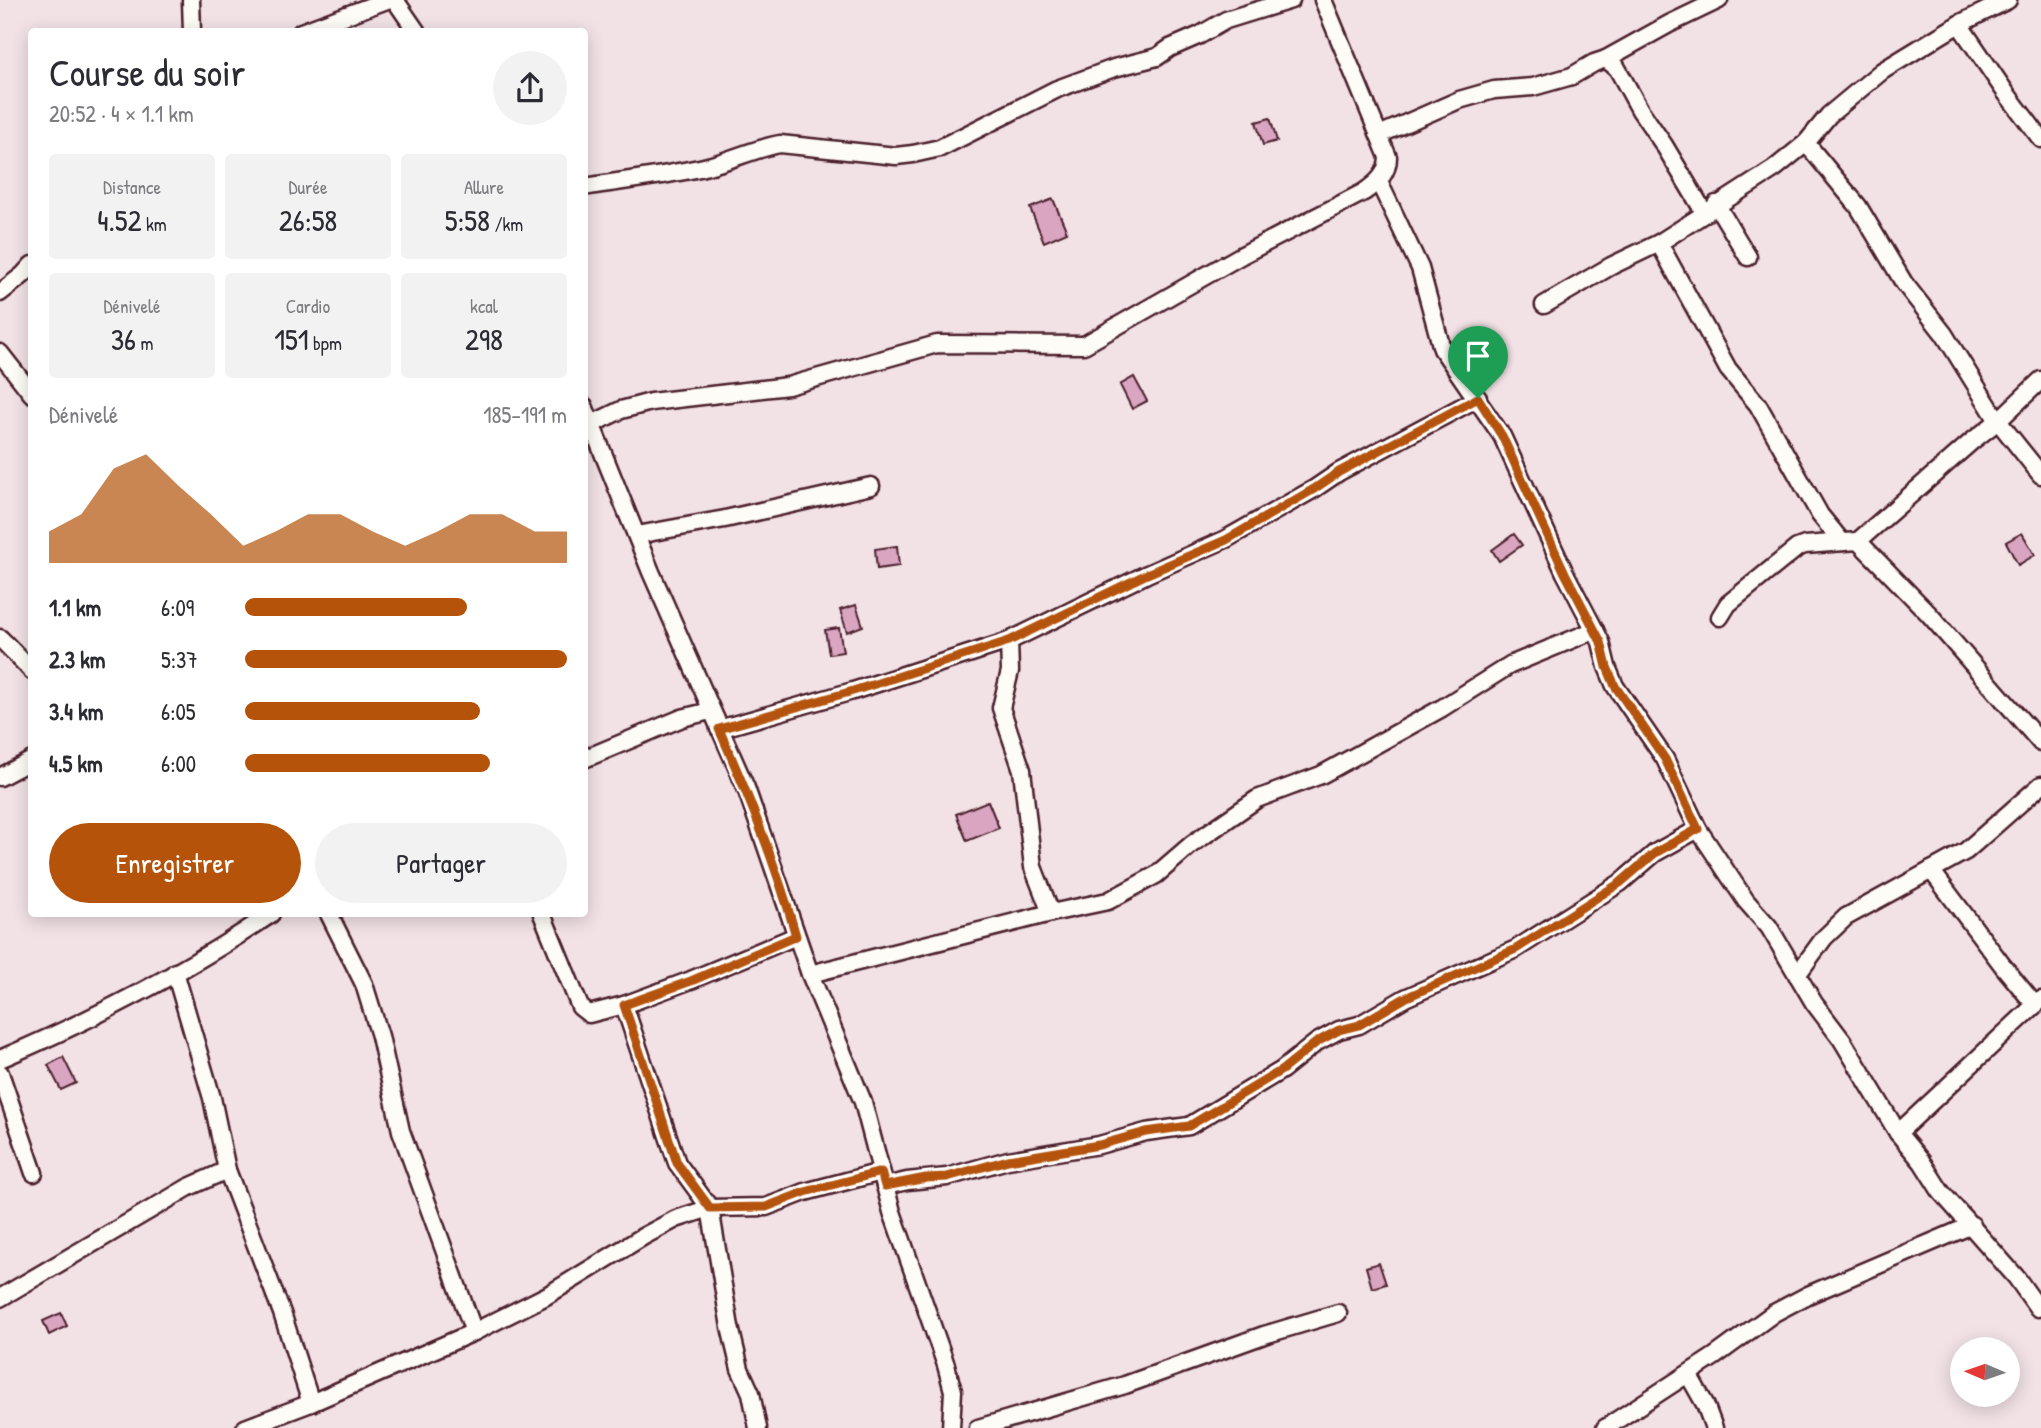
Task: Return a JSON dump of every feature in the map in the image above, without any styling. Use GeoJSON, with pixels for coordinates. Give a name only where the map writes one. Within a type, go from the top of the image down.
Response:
{"type":"FeatureCollection","features":[{"type":"Feature","properties":{"kind":"street"},"geometry":{"type":"LineString","coordinates":[[191,0],[192,28]]}},
{"type":"Feature","properties":{"kind":"street"},"geometry":{"type":"LineString","coordinates":[[312,28],[387,0]]}},
{"type":"Feature","properties":{"kind":"street"},"geometry":{"type":"LineString","coordinates":[[395,0],[414,28]]}},
{"type":"Feature","properties":{"kind":"street"},"geometry":{"type":"LineString","coordinates":[[588,186],[709,166],[768,146],[896,156],[940,148],[1057,89],[1114,68],[1157,57],[1226,20],[1291,0]]}},
{"type":"Feature","properties":{"kind":"street"},"geometry":{"type":"LineString","coordinates":[[592,424],[621,410],[651,402],[788,386],[937,344],[1084,345],[1241,255],[1364,192],[1379,181],[1388,167],[1388,157],[1323,0]]}},
{"type":"Feature","properties":{"kind":"street"},"geometry":{"type":"LineString","coordinates":[[1379,135],[1459,100],[1494,90],[1533,87],[1572,76],[1719,0]]}},
{"type":"Feature","properties":{"kind":"street"},"geometry":{"type":"LineString","coordinates":[[1544,304],[1603,270],[1659,243],[1774,169],[1806,143],[1829,116],[1882,71],[1986,6],[2008,0]]}},
{"type":"Feature","properties":{"kind":"street"},"geometry":{"type":"LineString","coordinates":[[1959,24],[2041,139]]}},
{"type":"Feature","properties":{"kind":"street"},"geometry":{"type":"LineString","coordinates":[[1606,59],[1617,68],[1640,110],[1664,145],[1748,257]]}},
{"type":"Feature","properties":{"kind":"street"},"geometry":{"type":"LineString","coordinates":[[1806,143],[1858,206],[1897,271],[1944,334],[1998,421],[2041,475]]}},
{"type":"Feature","properties":{"kind":"street"},"geometry":{"type":"LineString","coordinates":[[1379,181],[1420,268],[1442,349],[1502,436],[1565,573],[1601,642],[1615,686],[1665,759],[1698,829],[1746,901],[1769,927],[1814,1003],[1842,1040],[1898,1133],[1922,1162],[1941,1192],[2016,1277],[2038,1308],[2041,1306]]}},
{"type":"Feature","properties":{"kind":"street"},"geometry":{"type":"LineString","coordinates":[[1659,243],[1728,369],[1766,417],[1820,515],[1946,633],[2041,743]]}},
{"type":"Feature","properties":{"kind":"street"},"geometry":{"type":"LineString","coordinates":[[0,293],[28,269]]}},
{"type":"Feature","properties":{"kind":"street"},"geometry":{"type":"LineString","coordinates":[[0,353],[28,389]]}},
{"type":"Feature","properties":{"kind":"street"},"geometry":{"type":"LineString","coordinates":[[1720,617],[1728,604],[1797,548],[1850,542],[1998,421],[2041,380]]}},
{"type":"Feature","properties":{"kind":"street"},"geometry":{"type":"LineString","coordinates":[[719,729],[853,691],[1009,641],[1147,574],[1226,540],[1339,472],[1478,398]]}},
{"type":"Feature","properties":{"kind":"street"},"geometry":{"type":"LineString","coordinates":[[588,415],[710,710],[746,788],[810,974],[863,1102],[883,1179],[946,1365],[953,1391],[951,1428]]}},
{"type":"Feature","properties":{"kind":"street"},"geometry":{"type":"LineString","coordinates":[[637,535],[725,519],[871,486]]}},
{"type":"Feature","properties":{"kind":"street"},"geometry":{"type":"LineString","coordinates":[[810,974],[1108,901],[1156,875],[1192,844],[1257,799],[1321,775],[1442,708],[1510,665],[1595,630]]}},
{"type":"Feature","properties":{"kind":"street"},"geometry":{"type":"LineString","coordinates":[[0,638],[28,667]]}},
{"type":"Feature","properties":{"kind":"street"},"geometry":{"type":"LineString","coordinates":[[1009,641],[1010,671],[1002,708],[1022,770],[1033,867],[1051,913]]}},
{"type":"Feature","properties":{"kind":"street"},"geometry":{"type":"LineString","coordinates":[[588,757],[652,730],[710,710]]}},
{"type":"Feature","properties":{"kind":"street"},"geometry":{"type":"LineString","coordinates":[[0,777],[28,762]]}},
{"type":"Feature","properties":{"kind":"street"},"geometry":{"type":"LineString","coordinates":[[1797,975],[1807,958],[1846,917],[1966,850],[2041,785]]}},
{"type":"Feature","properties":{"kind":"street"},"geometry":{"type":"LineString","coordinates":[[245,1428],[311,1403],[474,1332],[546,1297],[665,1224],[710,1208],[766,1207],[805,1192],[883,1179],[947,1177],[1008,1160],[1189,1126],[1282,1070],[1317,1042],[1339,1030],[1359,1025],[1405,998],[1516,949],[1620,883],[1655,853],[1698,829]]}},
{"type":"Feature","properties":{"kind":"street"},"geometry":{"type":"LineString","coordinates":[[1898,1133],[2038,1003],[2003,966],[1931,870]]}},
{"type":"Feature","properties":{"kind":"street"},"geometry":{"type":"LineString","coordinates":[[0,1059],[64,1030],[195,962],[266,917]]}},
{"type":"Feature","properties":{"kind":"street"},"geometry":{"type":"LineString","coordinates":[[330,917],[363,984],[380,1036],[401,1131],[474,1332]]}},
{"type":"Feature","properties":{"kind":"street"},"geometry":{"type":"LineString","coordinates":[[543,917],[580,1007],[589,1014],[624,1005],[691,981],[796,936]]}},
{"type":"Feature","properties":{"kind":"street"},"geometry":{"type":"LineString","coordinates":[[175,972],[212,1098],[227,1170],[282,1313],[311,1403]]}},
{"type":"Feature","properties":{"kind":"street"},"geometry":{"type":"LineString","coordinates":[[624,1005],[677,1163],[710,1208],[730,1327],[740,1369],[751,1393],[758,1428]]}},
{"type":"Feature","properties":{"kind":"street"},"geometry":{"type":"LineString","coordinates":[[0,1073],[34,1173]]}},
{"type":"Feature","properties":{"kind":"street"},"geometry":{"type":"LineString","coordinates":[[0,1298],[189,1187],[227,1170]]}},
{"type":"Feature","properties":{"kind":"street"},"geometry":{"type":"LineString","coordinates":[[1605,1428],[1774,1313],[1808,1295],[1972,1226]]}},
{"type":"Feature","properties":{"kind":"street"},"geometry":{"type":"LineString","coordinates":[[978,1428],[1125,1385],[1264,1335],[1338,1313]]}},
{"type":"Feature","properties":{"kind":"street"},"geometry":{"type":"LineString","coordinates":[[1688,1374],[1705,1404],[1714,1428]]}},
{"type":"Feature","properties":{"kind":"building"},"geometry":{"type":"Polygon","coordinates":[[[1270,118],[1277,141],[1263,145],[1256,122],[1270,118]]]}},
{"type":"Feature","properties":{"kind":"building"},"geometry":{"type":"Polygon","coordinates":[[[1053,199],[1067,232],[1044,242],[1030,208],[1053,199]]]}},
{"type":"Feature","properties":{"kind":"building"},"geometry":{"type":"Polygon","coordinates":[[[1134,377],[1147,401],[1132,409],[1120,385],[1134,377]]]}},
{"type":"Feature","properties":{"kind":"building"},"geometry":{"type":"Polygon","coordinates":[[[2022,533],[2035,555],[2018,565],[2006,542],[2022,533]]]}},
{"type":"Feature","properties":{"kind":"building"},"geometry":{"type":"Polygon","coordinates":[[[1514,534],[1522,545],[1499,561],[1492,550],[1514,534]]]}},
{"type":"Feature","properties":{"kind":"building"},"geometry":{"type":"Polygon","coordinates":[[[897,546],[899,566],[877,569],[875,549],[897,546]]]}},
{"type":"Feature","properties":{"kind":"building"},"geometry":{"type":"Polygon","coordinates":[[[856,605],[863,626],[847,632],[840,610],[856,605]]]}},
{"type":"Feature","properties":{"kind":"building"},"geometry":{"type":"Polygon","coordinates":[[[839,628],[843,652],[829,654],[825,630],[839,628]]]}},
{"type":"Feature","properties":{"kind":"building"},"geometry":{"type":"Polygon","coordinates":[[[988,801],[999,828],[967,841],[956,814],[988,801]]]}},
{"type":"Feature","properties":{"kind":"building"},"geometry":{"type":"Polygon","coordinates":[[[63,1057],[76,1083],[61,1090],[48,1065],[63,1057]]]}},
{"type":"Feature","properties":{"kind":"building"},"geometry":{"type":"Polygon","coordinates":[[[1379,1263],[1386,1284],[1372,1288],[1366,1267],[1379,1263]]]}},
{"type":"Feature","properties":{"kind":"building"},"geometry":{"type":"Polygon","coordinates":[[[61,1313],[67,1326],[49,1335],[43,1321],[61,1313]]]}},
{"type":"Feature","properties":{"kind":"route"},"geometry":{"type":"LineString","coordinates":[[1478,398],[1502,436],[1576,596],[1601,642],[1615,686],[1665,759],[1698,829],[1655,853],[1620,883],[1516,949],[1405,998],[1359,1025],[1339,1030],[1317,1042],[1282,1070],[1189,1126],[1008,1160],[947,1177],[885,1186],[881,1172],[805,1192],[766,1207],[710,1208],[677,1163],[624,1005],[691,981],[796,936],[764,835],[719,729],[853,691],[1009,641],[1147,574],[1226,540],[1339,472],[1478,398]]}}]}
